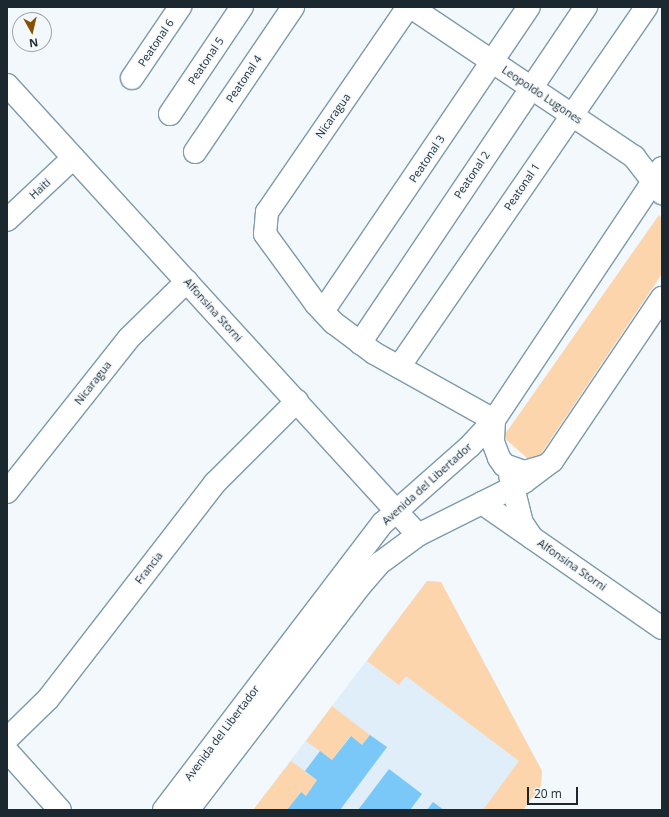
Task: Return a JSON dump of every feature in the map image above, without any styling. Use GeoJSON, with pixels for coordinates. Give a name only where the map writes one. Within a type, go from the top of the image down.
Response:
{"type":"FeatureCollection","features":[{"type":"Feature","properties":{"kind":"street","name":"Peatonal 6"},"geometry":{"type":"LineString","coordinates":[[132,78],[180,7]]}},
{"type":"Feature","properties":{"kind":"street"},"geometry":{"type":"LineString","coordinates":[[206,34],[225,7]]}},
{"type":"Feature","properties":{"kind":"street","name":"Peatonal 5"},"geometry":{"type":"LineString","coordinates":[[170,114],[242,7]]}},
{"type":"Feature","properties":{"kind":"street","name":"Peatonal 4"},"geometry":{"type":"LineString","coordinates":[[195,152],[293,7]]}},
{"type":"Feature","properties":{"kind":"street","name":"Nicaragua"},"geometry":{"type":"LineString","coordinates":[[323,311],[268,240],[264,228],[267,212],[408,7]]}},
{"type":"Feature","properties":{"kind":"street","name":"Leopoldo Lugones"},"geometry":{"type":"LineString","coordinates":[[411,7],[634,157],[659,180]]}},
{"type":"Feature","properties":{"kind":"street","name":"Peatonal 3"},"geometry":{"type":"LineString","coordinates":[[323,311],[529,7]]}},
{"type":"Feature","properties":{"kind":"street","name":"Peatonal 2"},"geometry":{"type":"LineString","coordinates":[[360,342],[586,7]]}},
{"type":"Feature","properties":{"kind":"street","name":"Peatonal 1"},"geometry":{"type":"LineString","coordinates":[[399,367],[646,7]]}},
{"type":"Feature","properties":{"kind":"street"},"geometry":{"type":"LineString","coordinates":[[653,7],[662,13]]}},
{"type":"Feature","properties":{"kind":"street","name":"Alfonsina Storni"},"geometry":{"type":"LineString","coordinates":[[7,85],[418,535]]}},
{"type":"Feature","properties":{"kind":"street","name":"Haití"},"geometry":{"type":"LineString","coordinates":[[7,220],[73,158]]}},
{"type":"Feature","properties":{"kind":"street","name":"Avenida del Libertador"},"geometry":{"type":"LineString","coordinates":[[164,810],[370,538],[396,510],[470,446],[494,420],[659,180]]}},
{"type":"Feature","properties":{"kind":"street","name":"Nicaragua"},"geometry":{"type":"LineString","coordinates":[[7,492],[129,338],[187,281]]}},
{"type":"Feature","properties":{"kind":"street","name":"Avenida del Libertador"},"geometry":{"type":"LineString","coordinates":[[188,810],[364,581],[392,552],[418,535],[534,477],[552,461],[662,298]]}},
{"type":"Feature","properties":{"kind":"street"},"geometry":{"type":"LineString","coordinates":[[323,311],[360,342],[399,367],[494,420],[493,442],[499,458],[504,465],[514,487],[522,523],[532,538]]}},
{"type":"Feature","properties":{"kind":"street","name":"Francia"},"geometry":{"type":"LineString","coordinates":[[7,739],[53,693],[215,483],[296,401]]}},
{"type":"Feature","properties":{"kind":"street"},"geometry":{"type":"LineString","coordinates":[[504,465],[524,472],[537,470],[552,461]]}},
{"type":"Feature","properties":{"kind":"street","name":"Alfonsina Storni"},"geometry":{"type":"LineString","coordinates":[[482,503],[662,628]]}},
{"type":"Feature","properties":{"kind":"street"},"geometry":{"type":"LineString","coordinates":[[7,751],[60,810]]}},
{"type":"Feature","properties":{"kind":"shaded area"},"geometry":{"type":"Polygon","coordinates":[[[659,215],[662,219],[662,274],[534,464],[503,437],[659,215]]]}},
{"type":"Feature","properties":{"kind":"shaded area"},"geometry":{"type":"Polygon","coordinates":[[[427,581],[441,582],[542,771],[541,786],[523,810],[253,810],[427,581]]]}},
{"type":"Feature","properties":{"kind":"shaded area"},"geometry":{"type":"Polygon","coordinates":[[[427,581],[441,582],[542,771],[541,786],[523,810],[483,810],[519,761],[406,676],[399,685],[367,661],[427,581]]]}},
{"type":"Feature","properties":{"kind":"shaded area"},"geometry":{"type":"Polygon","coordinates":[[[332,706],[370,735],[362,745],[350,736],[332,760],[306,741],[332,706]]]}},
{"type":"Feature","properties":{"kind":"shaded area"},"geometry":{"type":"Polygon","coordinates":[[[291,761],[317,780],[306,796],[300,792],[288,810],[253,810],[291,761]]]}},
{"type":"Feature","properties":{"kind":"building"},"geometry":{"type":"Polygon","coordinates":[[[370,735],[387,747],[340,810],[287,810],[301,792],[306,796],[317,780],[305,771],[320,751],[332,760],[351,736],[362,745],[370,735]]]}},
{"type":"Feature","properties":{"kind":"building"},"geometry":{"type":"Polygon","coordinates":[[[389,769],[422,794],[410,810],[358,810],[389,769]]]}},
{"type":"Feature","properties":{"kind":"building"},"geometry":{"type":"Polygon","coordinates":[[[433,802],[444,810],[427,810],[433,802]]]}}]}
